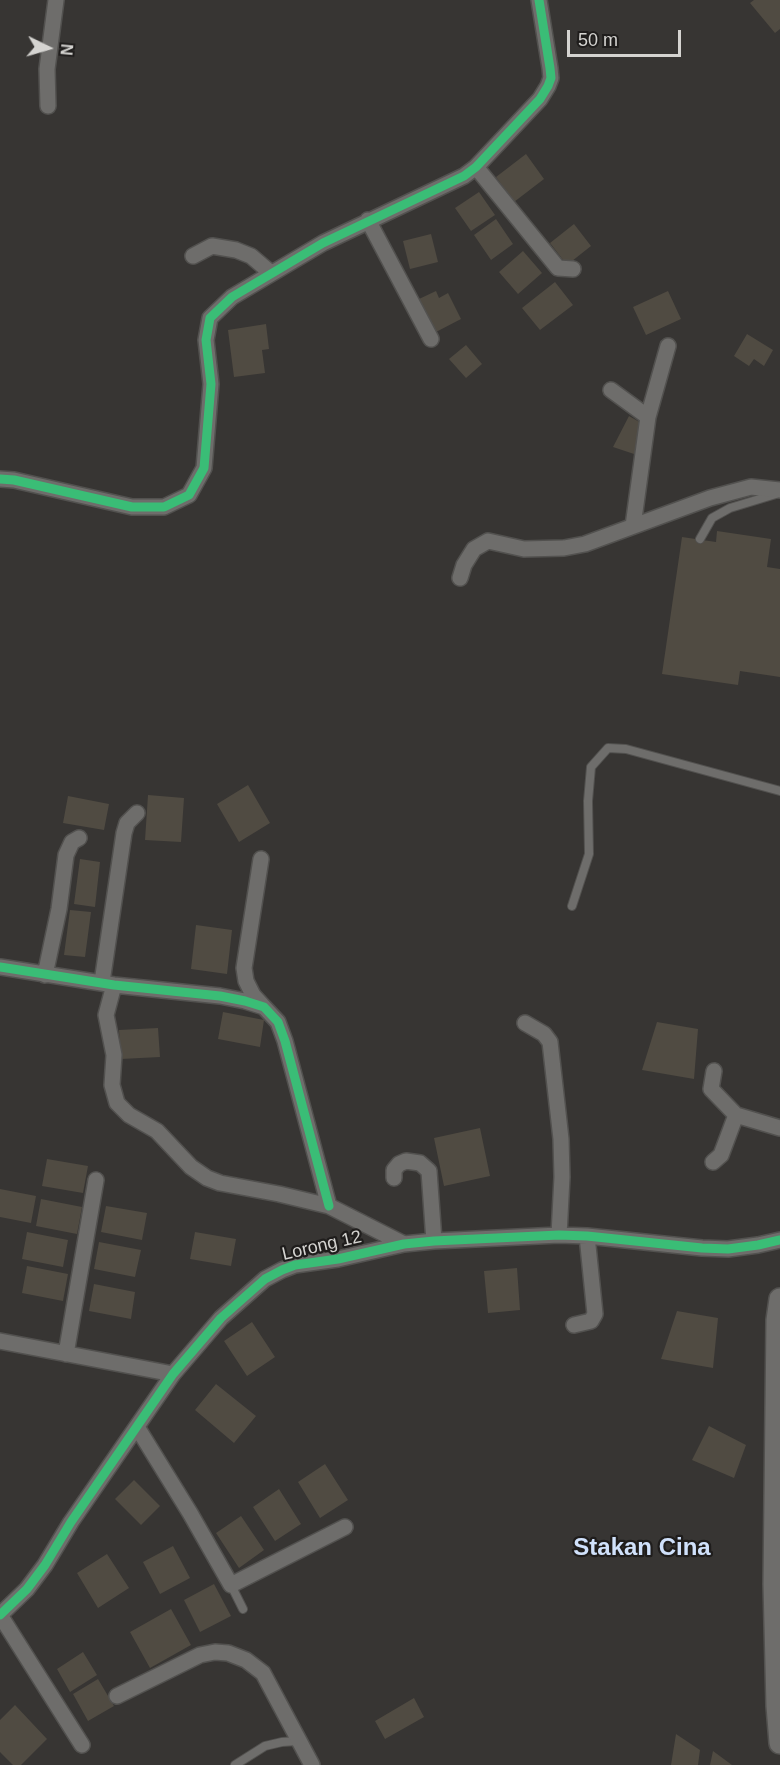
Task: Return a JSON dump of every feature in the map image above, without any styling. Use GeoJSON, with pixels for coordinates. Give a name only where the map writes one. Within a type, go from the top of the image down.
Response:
{"type":"FeatureCollection","features":[{"type":"Feature","properties":{"kind":"main road"},"geometry":{"type":"LineString","coordinates":[[780,1299],[777,1320],[774,1584],[780,1743]]}},
{"type":"Feature","properties":{"kind":"street"},"geometry":{"type":"LineString","coordinates":[[48,106],[47,69],[56,0]]}},
{"type":"Feature","properties":{"kind":"street"},"geometry":{"type":"LineString","coordinates":[[0,479],[14,480],[132,507],[164,507],[189,495],[204,468],[210,384],[206,340],[210,318],[232,297],[323,243],[464,176],[476,167],[540,99],[548,86],[551,78],[550,68],[539,0]]}},
{"type":"Feature","properties":{"kind":"street"},"geometry":{"type":"LineString","coordinates":[[476,167],[558,268],[573,269]]}},
{"type":"Feature","properties":{"kind":"street"},"geometry":{"type":"LineString","coordinates":[[368,220],[431,339]]}},
{"type":"Feature","properties":{"kind":"street"},"geometry":{"type":"LineString","coordinates":[[192,256],[212,246],[236,249],[251,256],[271,273]]}},
{"type":"Feature","properties":{"kind":"street"},"geometry":{"type":"LineString","coordinates":[[633,526],[648,417],[668,346]]}},
{"type":"Feature","properties":{"kind":"street"},"geometry":{"type":"LineString","coordinates":[[611,390],[648,417]]}},
{"type":"Feature","properties":{"kind":"street"},"geometry":{"type":"LineString","coordinates":[[460,578],[464,565],[474,549],[488,542],[504,543],[524,549],[564,548],[585,544],[710,498],[751,487],[780,491]]}},
{"type":"Feature","properties":{"kind":"street"},"geometry":{"type":"LineString","coordinates":[[138,813],[127,823],[124,833],[108,983],[106,1015],[114,1054],[112,1085],[117,1103],[129,1115],[157,1131],[190,1167],[207,1178],[220,1183],[329,1206],[404,1244]]}},
{"type":"Feature","properties":{"kind":"street"},"geometry":{"type":"LineString","coordinates":[[45,975],[59,909],[66,855],[72,842],[79,838]]}},
{"type":"Feature","properties":{"kind":"street"},"geometry":{"type":"LineString","coordinates":[[261,859],[244,968],[246,981],[253,995],[278,1022],[329,1206]]}},
{"type":"Feature","properties":{"kind":"street"},"geometry":{"type":"LineString","coordinates":[[0,967],[45,975],[220,996],[264,1007]]}},
{"type":"Feature","properties":{"kind":"street"},"geometry":{"type":"LineString","coordinates":[[525,1023],[544,1034],[550,1042],[561,1138],[562,1207],[559,1235]]}},
{"type":"Feature","properties":{"kind":"street"},"geometry":{"type":"LineString","coordinates":[[714,1071],[711,1089],[736,1115],[780,1128]]}},
{"type":"Feature","properties":{"kind":"street"},"geometry":{"type":"LineString","coordinates":[[712,1162],[721,1155],[736,1115]]}},
{"type":"Feature","properties":{"kind":"street"},"geometry":{"type":"LineString","coordinates":[[394,1178],[394,1170],[406,1161],[420,1162],[429,1171],[434,1241]]}},
{"type":"Feature","properties":{"kind":"street"},"geometry":{"type":"LineString","coordinates":[[66,1354],[96,1180]]}},
{"type":"Feature","properties":{"kind":"street","name":"Lorong 12"},"geometry":{"type":"LineString","coordinates":[[0,1615],[27,1589],[45,1565],[71,1522],[173,1374],[221,1318],[265,1279],[295,1265],[338,1259],[404,1244],[434,1241],[559,1235],[728,1249],[780,1240]]}},
{"type":"Feature","properties":{"kind":"street"},"geometry":{"type":"LineString","coordinates":[[574,1325],[591,1322],[595,1314],[587,1236]]}},
{"type":"Feature","properties":{"kind":"street"},"geometry":{"type":"LineString","coordinates":[[0,1341],[173,1374]]}},
{"type":"Feature","properties":{"kind":"street"},"geometry":{"type":"LineString","coordinates":[[137,1427],[231,1585],[345,1527]]}},
{"type":"Feature","properties":{"kind":"street"},"geometry":{"type":"LineString","coordinates":[[0,1615],[82,1745]]}},
{"type":"Feature","properties":{"kind":"street"},"geometry":{"type":"LineString","coordinates":[[117,1696],[200,1655],[215,1652],[228,1653],[246,1660],[263,1673],[312,1765]]}},
{"type":"Feature","properties":{"kind":"lane"},"geometry":{"type":"LineString","coordinates":[[700,539],[712,518],[730,508],[780,491]]}},
{"type":"Feature","properties":{"kind":"lane"},"geometry":{"type":"LineString","coordinates":[[572,906],[589,854],[588,801],[591,767],[608,748],[626,749],[780,790]]}},
{"type":"Feature","properties":{"kind":"lane"},"geometry":{"type":"LineString","coordinates":[[231,1585],[243,1609]]}},
{"type":"Feature","properties":{"kind":"lane"},"geometry":{"type":"LineString","coordinates":[[235,1765],[265,1746],[298,1741]]}},
{"type":"Feature","properties":{"kind":"building"},"geometry":{"type":"Polygon","coordinates":[[[754,0],[780,0],[780,29],[775,33],[750,3],[754,0]]]}},
{"type":"Feature","properties":{"kind":"building"},"geometry":{"type":"Polygon","coordinates":[[[526,154],[544,179],[514,202],[496,177],[526,154]]]}},
{"type":"Feature","properties":{"kind":"building"},"geometry":{"type":"Polygon","coordinates":[[[479,192],[495,215],[471,231],[455,208],[479,192]]]}},
{"type":"Feature","properties":{"kind":"building"},"geometry":{"type":"Polygon","coordinates":[[[496,219],[513,244],[491,260],[474,235],[496,219]]]}},
{"type":"Feature","properties":{"kind":"building"},"geometry":{"type":"Polygon","coordinates":[[[574,224],[591,246],[567,265],[550,243],[574,224]]]}},
{"type":"Feature","properties":{"kind":"building"},"geometry":{"type":"Polygon","coordinates":[[[431,234],[438,262],[410,269],[403,241],[431,234]]]}},
{"type":"Feature","properties":{"kind":"building"},"geometry":{"type":"Polygon","coordinates":[[[523,251],[542,273],[518,294],[499,272],[523,251]]]}},
{"type":"Feature","properties":{"kind":"building"},"geometry":{"type":"Polygon","coordinates":[[[555,282],[573,305],[540,330],[522,308],[555,282]]]}},
{"type":"Feature","properties":{"kind":"building"},"geometry":{"type":"Polygon","coordinates":[[[436,291],[439,298],[448,293],[461,319],[436,332],[419,299],[436,291]]]}},
{"type":"Feature","properties":{"kind":"building"},"geometry":{"type":"Polygon","coordinates":[[[668,291],[681,319],[646,335],[633,307],[668,291]]]}},
{"type":"Feature","properties":{"kind":"building"},"geometry":{"type":"Polygon","coordinates":[[[266,324],[269,349],[262,350],[265,373],[234,377],[228,330],[266,324]]]}},
{"type":"Feature","properties":{"kind":"building"},"geometry":{"type":"Polygon","coordinates":[[[747,334],[773,350],[764,366],[754,359],[749,366],[734,356],[747,334]]]}},
{"type":"Feature","properties":{"kind":"building"},"geometry":{"type":"Polygon","coordinates":[[[466,345],[482,364],[466,378],[449,359],[466,345]]]}},
{"type":"Feature","properties":{"kind":"building"},"geometry":{"type":"Polygon","coordinates":[[[629,416],[643,424],[637,455],[613,447],[629,416]]]}},
{"type":"Feature","properties":{"kind":"building"},"geometry":{"type":"Polygon","coordinates":[[[717,531],[771,539],[767,567],[780,569],[780,677],[740,671],[738,685],[662,674],[682,537],[716,542],[717,531]]]}},
{"type":"Feature","properties":{"kind":"building"},"geometry":{"type":"Polygon","coordinates":[[[248,785],[270,823],[239,842],[217,804],[248,785]]]}},
{"type":"Feature","properties":{"kind":"building"},"geometry":{"type":"Polygon","coordinates":[[[148,795],[184,798],[181,842],[145,840],[148,795]]]}},
{"type":"Feature","properties":{"kind":"building"},"geometry":{"type":"Polygon","coordinates":[[[68,796],[109,804],[104,830],[63,823],[68,796]]]}},
{"type":"Feature","properties":{"kind":"building"},"geometry":{"type":"Polygon","coordinates":[[[80,859],[100,862],[95,907],[74,904],[80,859]]]}},
{"type":"Feature","properties":{"kind":"building"},"geometry":{"type":"Polygon","coordinates":[[[70,910],[91,912],[85,957],[64,955],[70,910]]]}},
{"type":"Feature","properties":{"kind":"building"},"geometry":{"type":"Polygon","coordinates":[[[196,925],[232,930],[227,974],[191,969],[196,925]]]}},
{"type":"Feature","properties":{"kind":"building"},"geometry":{"type":"Polygon","coordinates":[[[223,1012],[264,1020],[260,1047],[218,1039],[223,1012]]]}},
{"type":"Feature","properties":{"kind":"building"},"geometry":{"type":"Polygon","coordinates":[[[657,1022],[698,1029],[694,1079],[642,1070],[657,1022]]]}},
{"type":"Feature","properties":{"kind":"building"},"geometry":{"type":"Polygon","coordinates":[[[158,1028],[160,1057],[121,1059],[119,1030],[158,1028]]]}},
{"type":"Feature","properties":{"kind":"building"},"geometry":{"type":"Polygon","coordinates":[[[480,1128],[490,1176],[444,1186],[434,1138],[480,1128]]]}},
{"type":"Feature","properties":{"kind":"building"},"geometry":{"type":"Polygon","coordinates":[[[47,1159],[88,1166],[83,1193],[42,1186],[47,1159]]]}},
{"type":"Feature","properties":{"kind":"building"},"geometry":{"type":"Polygon","coordinates":[[[0,1189],[36,1196],[31,1223],[0,1217],[0,1189]]]}},
{"type":"Feature","properties":{"kind":"building"},"geometry":{"type":"Polygon","coordinates":[[[41,1199],[82,1207],[77,1234],[36,1226],[41,1199]]]}},
{"type":"Feature","properties":{"kind":"building"},"geometry":{"type":"Polygon","coordinates":[[[106,1206],[147,1213],[142,1240],[101,1232],[106,1206]]]}},
{"type":"Feature","properties":{"kind":"building"},"geometry":{"type":"Polygon","coordinates":[[[27,1232],[68,1240],[63,1267],[22,1259],[27,1232]]]}},
{"type":"Feature","properties":{"kind":"building"},"geometry":{"type":"Polygon","coordinates":[[[195,1232],[236,1239],[231,1266],[190,1259],[195,1232]]]}},
{"type":"Feature","properties":{"kind":"building"},"geometry":{"type":"Polygon","coordinates":[[[99,1242],[141,1250],[135,1277],[94,1269],[99,1242]]]}},
{"type":"Feature","properties":{"kind":"building"},"geometry":{"type":"Polygon","coordinates":[[[27,1266],[68,1274],[63,1301],[22,1293],[27,1266]]]}},
{"type":"Feature","properties":{"kind":"building"},"geometry":{"type":"Polygon","coordinates":[[[517,1268],[520,1310],[488,1313],[484,1271],[517,1268]]]}},
{"type":"Feature","properties":{"kind":"building"},"geometry":{"type":"Polygon","coordinates":[[[94,1284],[135,1292],[131,1319],[89,1311],[94,1284]]]}},
{"type":"Feature","properties":{"kind":"building"},"geometry":{"type":"Polygon","coordinates":[[[677,1311],[718,1318],[713,1368],[661,1359],[677,1311]]]}},
{"type":"Feature","properties":{"kind":"building"},"geometry":{"type":"Polygon","coordinates":[[[252,1322],[275,1357],[247,1376],[224,1341],[252,1322]]]}},
{"type":"Feature","properties":{"kind":"building"},"geometry":{"type":"Polygon","coordinates":[[[216,1384],[256,1416],[234,1443],[195,1410],[216,1384]]]}},
{"type":"Feature","properties":{"kind":"building"},"geometry":{"type":"Polygon","coordinates":[[[709,1426],[746,1445],[734,1478],[692,1460],[709,1426]]]}},
{"type":"Feature","properties":{"kind":"building"},"geometry":{"type":"Polygon","coordinates":[[[325,1464],[348,1500],[320,1518],[298,1482],[325,1464]]]}},
{"type":"Feature","properties":{"kind":"building"},"geometry":{"type":"Polygon","coordinates":[[[134,1480],[160,1506],[141,1525],[115,1499],[134,1480]]]}},
{"type":"Feature","properties":{"kind":"building"},"geometry":{"type":"Polygon","coordinates":[[[279,1489],[301,1524],[275,1541],[253,1507],[279,1489]]]}},
{"type":"Feature","properties":{"kind":"building"},"geometry":{"type":"Polygon","coordinates":[[[241,1516],[264,1550],[239,1568],[216,1533],[241,1516]]]}},
{"type":"Feature","properties":{"kind":"building"},"geometry":{"type":"Polygon","coordinates":[[[173,1546],[190,1578],[160,1594],[143,1562],[173,1546]]]}},
{"type":"Feature","properties":{"kind":"building"},"geometry":{"type":"Polygon","coordinates":[[[107,1554],[129,1588],[98,1608],[77,1573],[107,1554]]]}},
{"type":"Feature","properties":{"kind":"building"},"geometry":{"type":"Polygon","coordinates":[[[214,1584],[231,1616],[200,1632],[184,1600],[214,1584]]]}},
{"type":"Feature","properties":{"kind":"building"},"geometry":{"type":"Polygon","coordinates":[[[171,1609],[191,1645],[150,1668],[130,1632],[171,1609]]]}},
{"type":"Feature","properties":{"kind":"building"},"geometry":{"type":"Polygon","coordinates":[[[83,1652],[97,1675],[70,1692],[57,1669],[83,1652]]]}},
{"type":"Feature","properties":{"kind":"building"},"geometry":{"type":"Polygon","coordinates":[[[98,1679],[114,1706],[88,1721],[73,1694],[98,1679]]]}},
{"type":"Feature","properties":{"kind":"building"},"geometry":{"type":"Polygon","coordinates":[[[414,1698],[424,1717],[385,1739],[375,1721],[414,1698]]]}},
{"type":"Feature","properties":{"kind":"building"},"geometry":{"type":"Polygon","coordinates":[[[15,1705],[47,1739],[21,1765],[13,1765],[0,1752],[0,1720],[15,1705]]]}},
{"type":"Feature","properties":{"kind":"building"},"geometry":{"type":"Polygon","coordinates":[[[676,1734],[700,1750],[698,1765],[671,1765],[676,1734]]]}},
{"type":"Feature","properties":{"kind":"building"},"geometry":{"type":"Polygon","coordinates":[[[713,1751],[732,1765],[710,1765],[713,1751]]]}},
{"type":"Feature","properties":{"kind":"cycle path"},"geometry":{"type":"LineString","coordinates":[[0,479],[14,480],[132,507],[164,507],[189,495],[204,468],[211,384],[206,340],[210,318],[232,297],[323,243],[464,176],[476,167],[540,99],[548,86],[551,78],[550,68],[539,0]]}},
{"type":"Feature","properties":{"kind":"cycle path"},"geometry":{"type":"LineString","coordinates":[[0,967],[114,985],[220,996],[264,1007],[278,1022],[285,1041],[329,1206]]}},
{"type":"Feature","properties":{"kind":"cycle path"},"geometry":{"type":"LineString","coordinates":[[0,1615],[27,1589],[45,1565],[71,1522],[173,1374],[221,1318],[265,1279],[282,1270],[295,1265],[338,1259],[404,1244],[434,1241],[559,1235],[728,1249],[780,1240]]}},
{"type":"Feature","properties":{"kind":"district","name":"Stakan Cina"},"geometry":{"type":"Point","coordinates":[642,1548]}}]}
